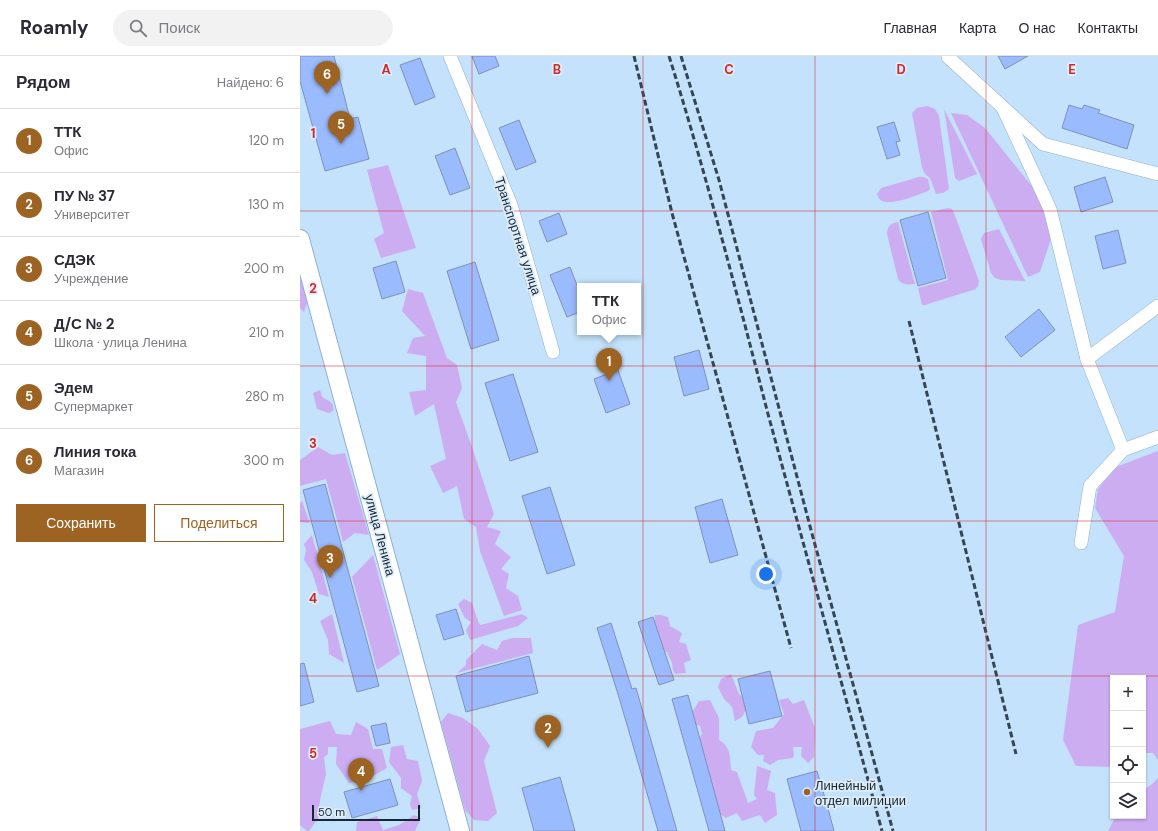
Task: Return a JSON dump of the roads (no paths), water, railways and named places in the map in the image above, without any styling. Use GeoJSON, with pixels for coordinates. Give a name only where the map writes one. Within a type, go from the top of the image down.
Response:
{"type":"FeatureCollection","features":[{"type":"Feature","properties":{"kind":"main road","name":"улица Ленина"},"geometry":{"type":"LineString","coordinates":[[300,239],[459,831]]}},
{"type":"Feature","properties":{"kind":"street","name":"Транспортная улица"},"geometry":{"type":"LineString","coordinates":[[450,56],[511,205],[553,352]]}},
{"type":"Feature","properties":{"kind":"street"},"geometry":{"type":"LineString","coordinates":[[949,57],[1043,144],[1158,174]]}},
{"type":"Feature","properties":{"kind":"street"},"geometry":{"type":"LineString","coordinates":[[1003,108],[1050,209],[1088,359],[1122,450]]}},
{"type":"Feature","properties":{"kind":"street"},"geometry":{"type":"LineString","coordinates":[[1088,359],[1158,306]]}},
{"type":"Feature","properties":{"kind":"street"},"geometry":{"type":"LineString","coordinates":[[1081,543],[1090,486],[1122,450],[1158,437]]}},
{"type":"Feature","properties":{"kind":"railway"},"geometry":{"type":"LineString","coordinates":[[634,56],[672,213],[791,648]]}},
{"type":"Feature","properties":{"kind":"railway"},"geometry":{"type":"LineString","coordinates":[[669,56],[721,234],[768,414],[882,831]]}},
{"type":"Feature","properties":{"kind":"railway"},"geometry":{"type":"LineString","coordinates":[[681,56],[719,180],[811,530],[893,831]]}},
{"type":"Feature","properties":{"kind":"railway"},"geometry":{"type":"LineString","coordinates":[[909,321],[1016,754]]}},
{"type":"Feature","properties":{"kind":"place","name":"Линия тока"},"geometry":{"type":"Point","coordinates":[327,94]}},
{"type":"Feature","properties":{"kind":"place","name":"Эдем"},"geometry":{"type":"Point","coordinates":[341,144]}},
{"type":"Feature","properties":{"kind":"place","name":"ТТК"},"geometry":{"type":"Point","coordinates":[609,381]}},
{"type":"Feature","properties":{"kind":"place","name":"СДЭК"},"geometry":{"type":"Point","coordinates":[330,578]}},
{"type":"Feature","properties":{"kind":"place","name":"ПУ № 37"},"geometry":{"type":"Point","coordinates":[548,748]}},
{"type":"Feature","properties":{"kind":"place","name":"Д/С № 2"},"geometry":{"type":"Point","coordinates":[361,791]}},
{"type":"Feature","properties":{"kind":"place","name":"Линейный отдел милиции"},"geometry":{"type":"Point","coordinates":[807,792]}}]}
